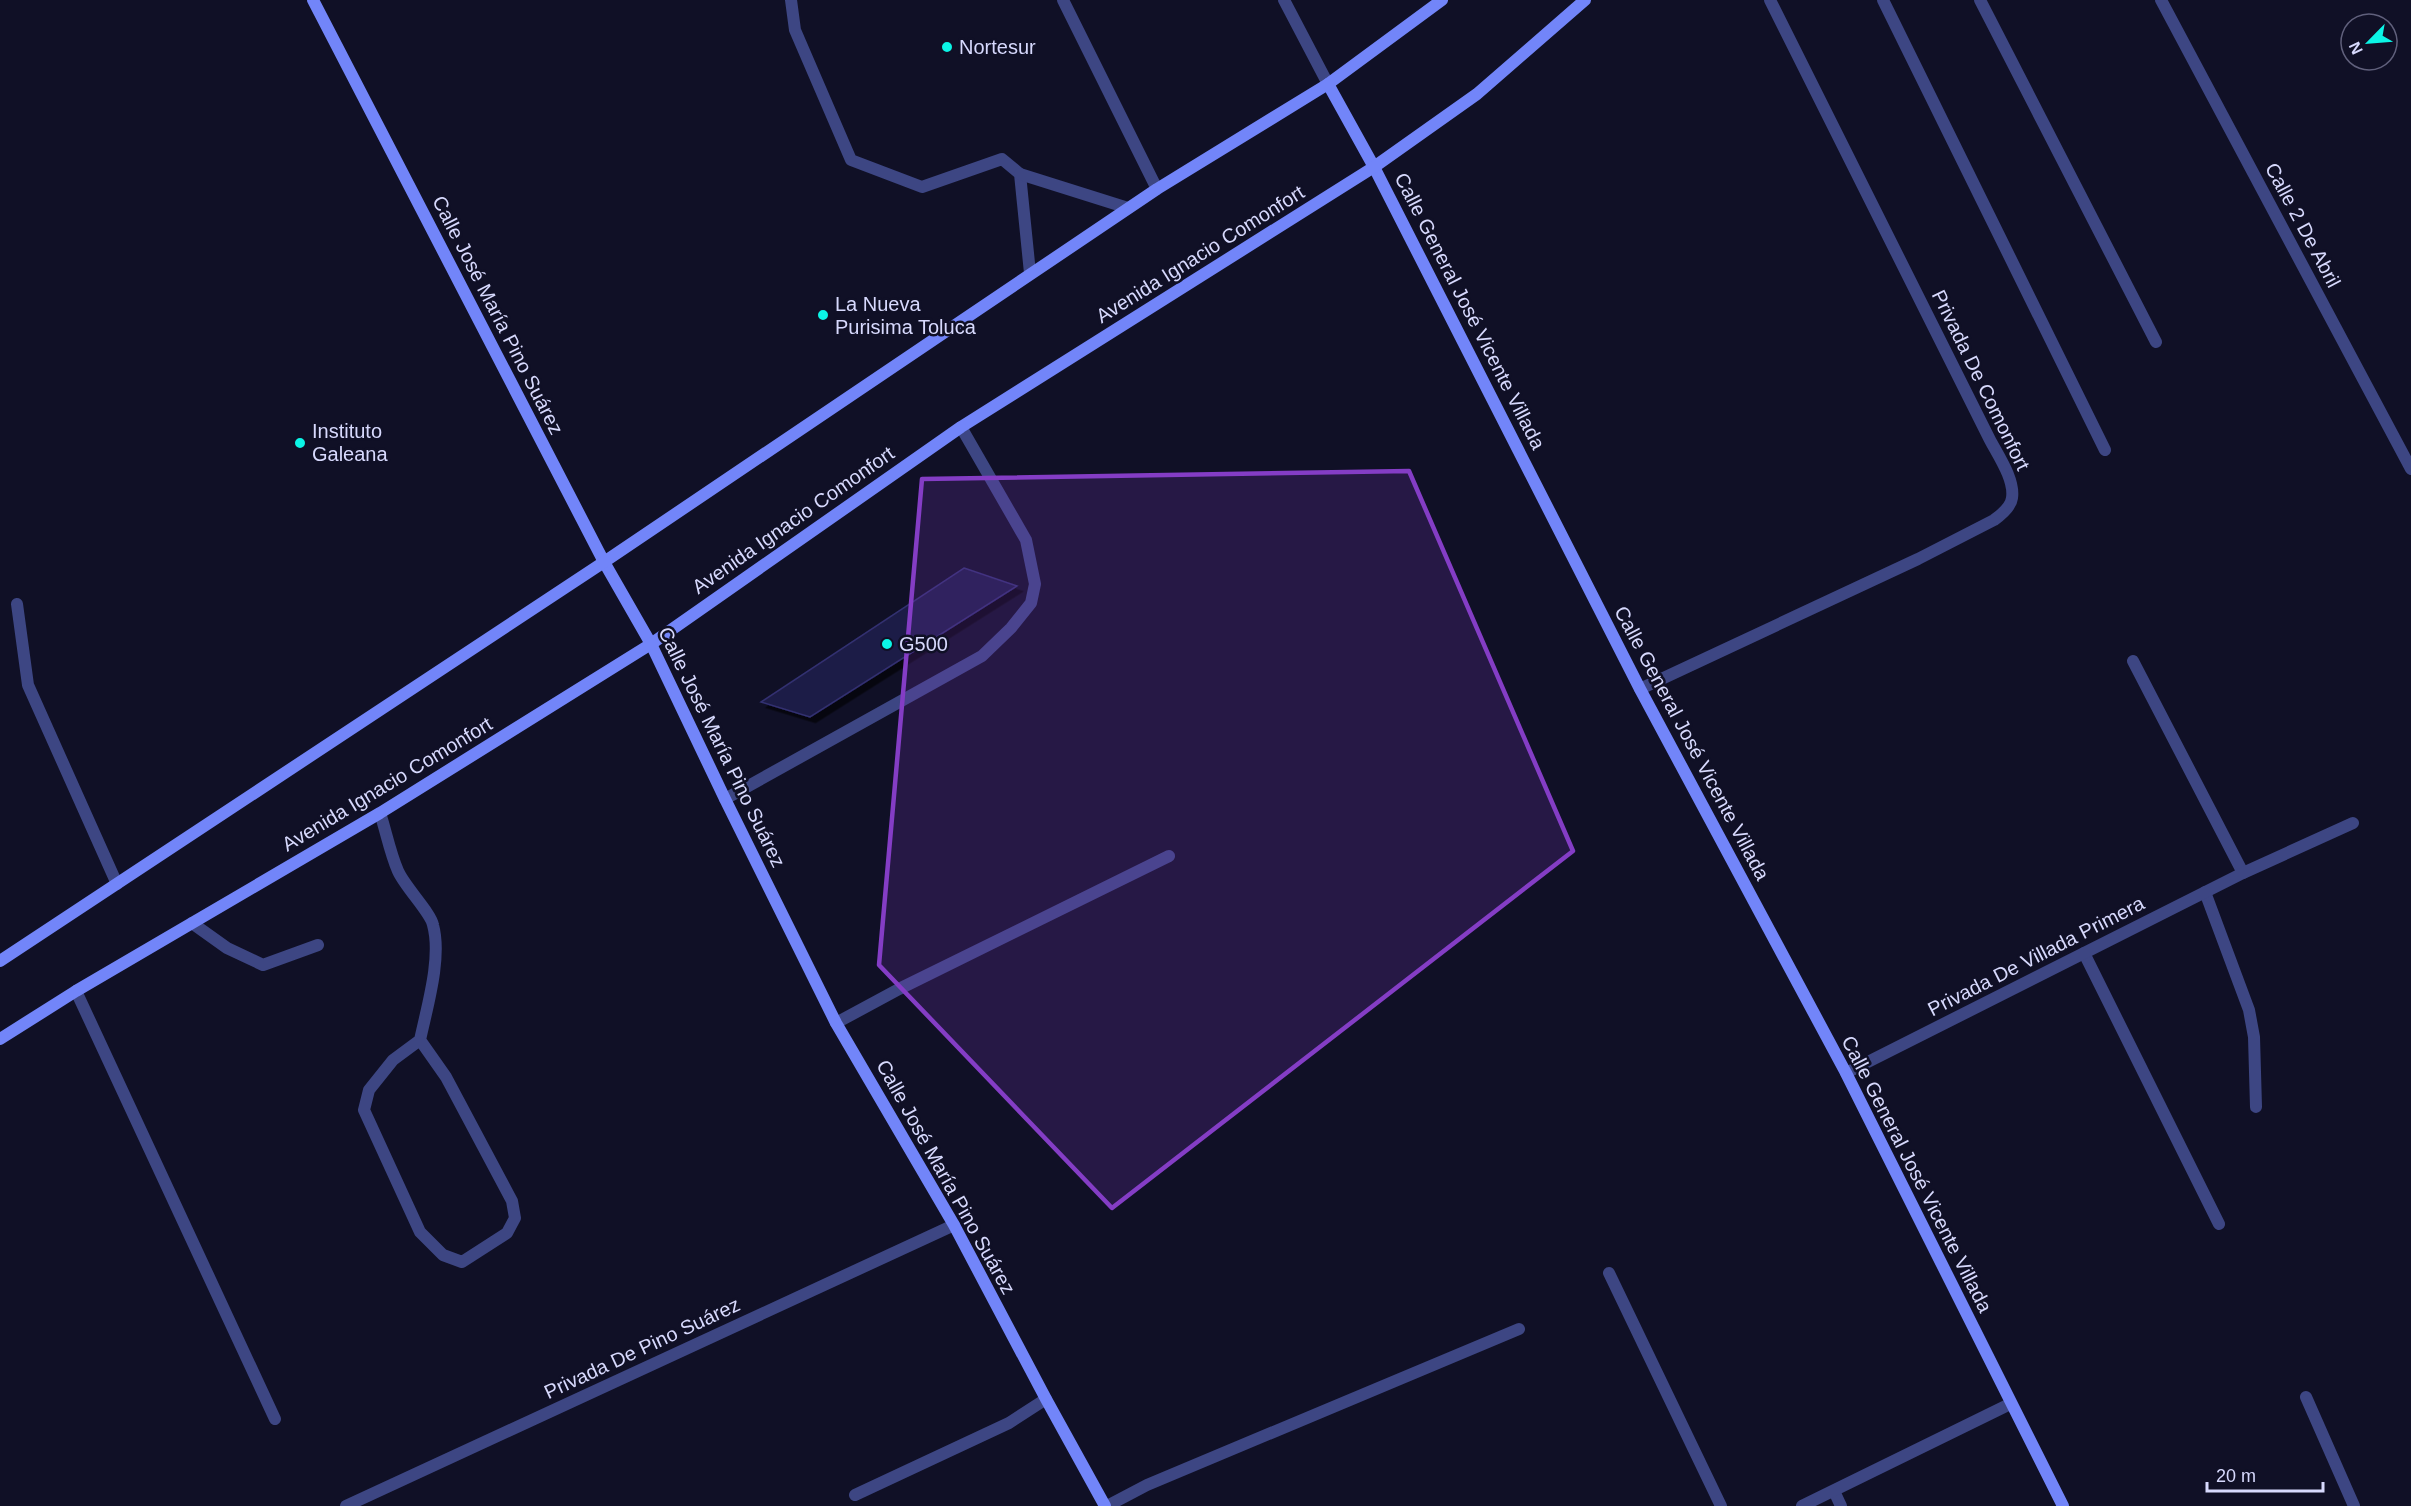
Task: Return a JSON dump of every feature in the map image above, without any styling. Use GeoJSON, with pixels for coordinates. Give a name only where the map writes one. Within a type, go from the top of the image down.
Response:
{"type":"FeatureCollection","features":[{"type":"Feature","properties":{"kind":"main road","name":"Calle José María Pino Suárez"},"geometry":{"type":"LineString","coordinates":[[313,0],[604,562],[651,644],[836,1023],[954,1225],[1046,1400],[1106,1506]]}},
{"type":"Feature","properties":{"kind":"main road"},"geometry":{"type":"LineString","coordinates":[[0,961],[604,562],[1128,208],[1328,84],[1442,0]]}},
{"type":"Feature","properties":{"kind":"main road","name":"Avenida Ignacio Comonfort"},"geometry":{"type":"LineString","coordinates":[[0,1038],[380,813],[651,644],[961,427],[1374,167],[1477,94],[1585,0]]}},
{"type":"Feature","properties":{"kind":"main road","name":"Calle General José Vicente Villada"},"geometry":{"type":"LineString","coordinates":[[1328,84],[1374,167],[1640,688],[1846,1073],[2063,1506]]}},
{"type":"Feature","properties":{"kind":"street"},"geometry":{"type":"LineString","coordinates":[[791,0],[795,30],[850,160],[922,187],[1002,159],[1020,174],[1128,208]]}},
{"type":"Feature","properties":{"kind":"street"},"geometry":{"type":"LineString","coordinates":[[1063,0],[1157,189]]}},
{"type":"Feature","properties":{"kind":"street","name":"Calle General José Vicente Villada"},"geometry":{"type":"LineString","coordinates":[[1284,0],[1328,84]]}},
{"type":"Feature","properties":{"kind":"street","name":"Privada De Comonfort"},"geometry":{"type":"LineString","coordinates":[[1640,688],[1918,559],[1994,520],[2004,512],[2012,499],[2010,481],[2000,459],[1770,0]]}},
{"type":"Feature","properties":{"kind":"street"},"geometry":{"type":"LineString","coordinates":[[1882,0],[2105,450]]}},
{"type":"Feature","properties":{"kind":"street"},"geometry":{"type":"LineString","coordinates":[[1980,0],[2156,342]]}},
{"type":"Feature","properties":{"kind":"street","name":"Calle 2 De Abril"},"geometry":{"type":"LineString","coordinates":[[2161,0],[2411,469]]}},
{"type":"Feature","properties":{"kind":"street"},"geometry":{"type":"LineString","coordinates":[[1020,174],[1030,273]]}},
{"type":"Feature","properties":{"kind":"street"},"geometry":{"type":"LineString","coordinates":[[725,799],[982,656],[1011,628],[1031,603],[1035,584],[1026,540],[961,427]]}},
{"type":"Feature","properties":{"kind":"street"},"geometry":{"type":"LineString","coordinates":[[17,604],[28,685],[117,884]]}},
{"type":"Feature","properties":{"kind":"street"},"geometry":{"type":"LineString","coordinates":[[2133,661],[2243,873]]}},
{"type":"Feature","properties":{"kind":"street"},"geometry":{"type":"LineString","coordinates":[[380,813],[397,869],[407,888],[433,923],[435,950],[431,987],[420,1040],[393,1060],[369,1090],[364,1110],[420,1232],[443,1254],[462,1262],[507,1233],[515,1218],[512,1201],[446,1077],[420,1040]]}},
{"type":"Feature","properties":{"kind":"street","name":"Privada De Villada Primera"},"geometry":{"type":"LineString","coordinates":[[1846,1073],[2243,873],[2353,824]]}},
{"type":"Feature","properties":{"kind":"street"},"geometry":{"type":"LineString","coordinates":[[836,1023],[899,989],[1169,856]]}},
{"type":"Feature","properties":{"kind":"street"},"geometry":{"type":"LineString","coordinates":[[2205,892],[2249,1010],[2254,1037],[2256,1107]]}},
{"type":"Feature","properties":{"kind":"street"},"geometry":{"type":"LineString","coordinates":[[192,923],[227,948],[263,965],[318,945]]}},
{"type":"Feature","properties":{"kind":"street"},"geometry":{"type":"LineString","coordinates":[[2084,953],[2219,1224]]}},
{"type":"Feature","properties":{"kind":"street"},"geometry":{"type":"LineString","coordinates":[[76,991],[275,1419]]}},
{"type":"Feature","properties":{"kind":"street","name":"Privada De Pino Suárez"},"geometry":{"type":"LineString","coordinates":[[346,1506],[954,1225]]}},
{"type":"Feature","properties":{"kind":"street"},"geometry":{"type":"LineString","coordinates":[[1609,1273],[1721,1506]]}},
{"type":"Feature","properties":{"kind":"street"},"geometry":{"type":"LineString","coordinates":[[1106,1506],[1147,1485],[1519,1329]]}},
{"type":"Feature","properties":{"kind":"street"},"geometry":{"type":"LineString","coordinates":[[2306,1397],[2354,1506]]}},
{"type":"Feature","properties":{"kind":"street"},"geometry":{"type":"LineString","coordinates":[[855,1494],[1009,1423],[1046,1400]]}},
{"type":"Feature","properties":{"kind":"street"},"geometry":{"type":"LineString","coordinates":[[1802,1506],[2010,1404]]}},
{"type":"Feature","properties":{"kind":"street"},"geometry":{"type":"LineString","coordinates":[[1834,1491],[1841,1506]]}},
{"type":"Feature","properties":{"kind":"highlighted area"},"geometry":{"type":"Polygon","coordinates":[[[1409,471],[1573,851],[1112,1208],[879,965],[922,479],[1409,471]]]}},
{"type":"Feature","properties":{"kind":"building","name":"G500"},"geometry":{"type":"Polygon","coordinates":[[[964,568],[1017,586],[810,717],[761,702],[964,568]]]}},
{"type":"Feature","properties":{"kind":"place","name":"Nortesur"},"geometry":{"type":"Point","coordinates":[947,47]}},
{"type":"Feature","properties":{"kind":"place","name":"La Nueva Purisima Toluca"},"geometry":{"type":"Point","coordinates":[823,315]}},
{"type":"Feature","properties":{"kind":"place","name":"Instituto Galeana"},"geometry":{"type":"Point","coordinates":[300,443]}},
{"type":"Feature","properties":{"kind":"place","name":"G500"},"geometry":{"type":"Point","coordinates":[887,644]}}]}
